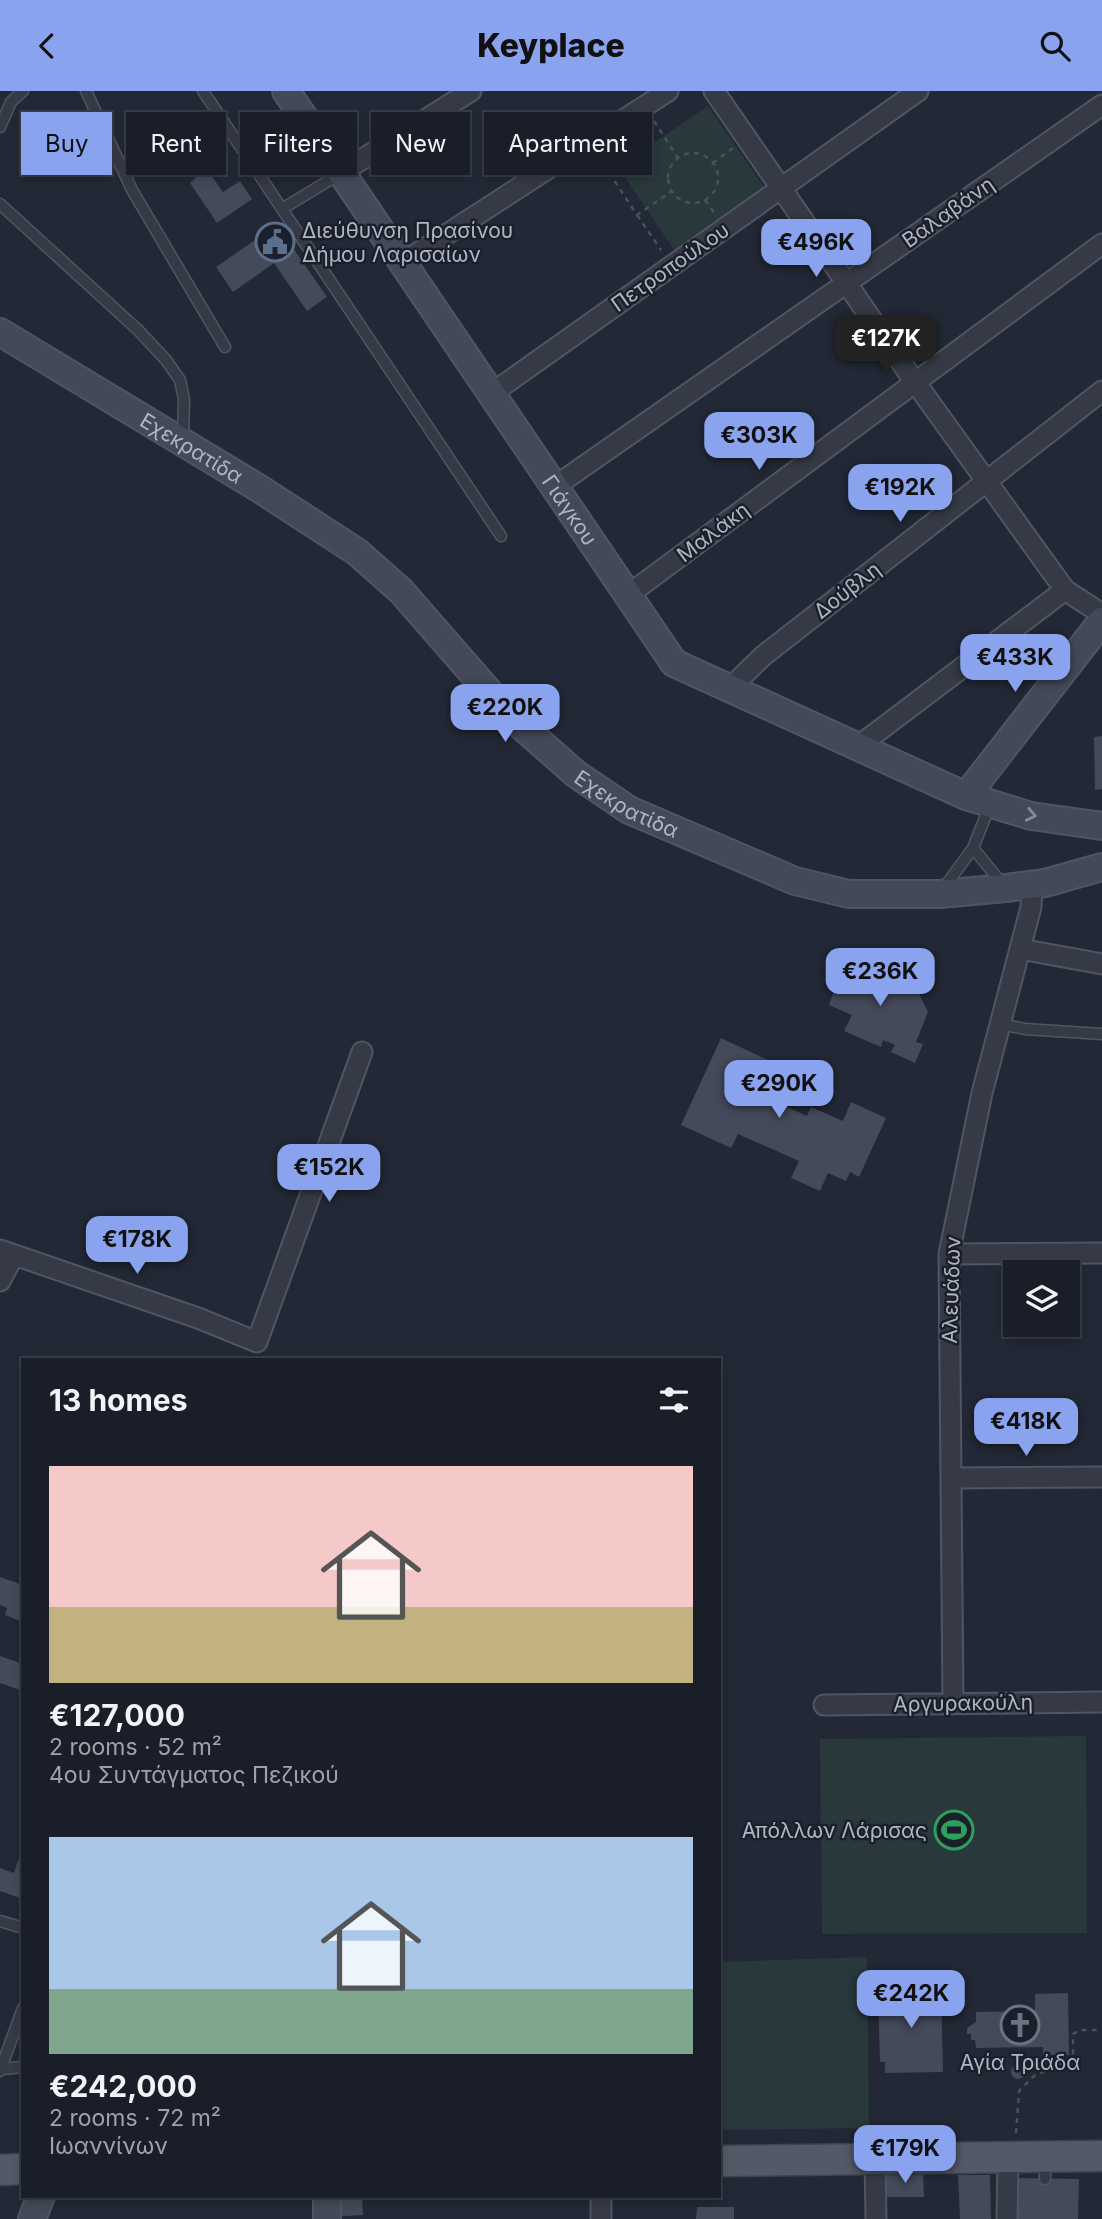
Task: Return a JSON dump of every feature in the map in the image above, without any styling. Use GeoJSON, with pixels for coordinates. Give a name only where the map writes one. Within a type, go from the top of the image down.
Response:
{"type":"FeatureCollection","features":[{"type":"Feature","properties":{"kind":"main road"},"geometry":{"type":"LineString","coordinates":[[721,2161],[875,2159],[1012,2145],[1045,2168],[1102,2156]]}},
{"type":"Feature","properties":{"kind":"main road"},"geometry":{"type":"LineString","coordinates":[[0,2170],[21,2169]]}},
{"type":"Feature","properties":{"kind":"street","name":"Γιάγκου"},"geometry":{"type":"LineString","coordinates":[[286,91],[301,112]]}},
{"type":"Feature","properties":{"kind":"street"},"geometry":{"type":"LineString","coordinates":[[357,163],[471,91]]}},
{"type":"Feature","properties":{"kind":"street"},"geometry":{"type":"LineString","coordinates":[[636,112],[668,91]]}},
{"type":"Feature","properties":{"kind":"street"},"geometry":{"type":"LineString","coordinates":[[714,91],[914,381],[1065,590],[1102,614]]}},
{"type":"Feature","properties":{"kind":"street","name":"Πετροπούλου"},"geometry":{"type":"LineString","coordinates":[[491,394],[918,91]]}},
{"type":"Feature","properties":{"kind":"street","name":"Βαλαβάνη"},"geometry":{"type":"LineString","coordinates":[[554,487],[1102,105]]}},
{"type":"Feature","properties":{"kind":"street","name":"Γιάγκου"},"geometry":{"type":"LineString","coordinates":[[344,175],[674,663],[856,748],[978,800],[1031,815],[1102,826]]}},
{"type":"Feature","properties":{"kind":"street"},"geometry":{"type":"LineString","coordinates":[[404,262],[538,175]]}},
{"type":"Feature","properties":{"kind":"street","name":"Μαλάκη"},"geometry":{"type":"LineString","coordinates":[[628,595],[1102,244]]}},
{"type":"Feature","properties":{"kind":"street","name":"Εχεκρατίδα"},"geometry":{"type":"LineString","coordinates":[[0,332],[260,489],[377,568],[510,716],[576,774],[629,810],[761,868],[830,891],[874,895],[939,894],[1032,885],[1102,867]]}},
{"type":"Feature","properties":{"kind":"street","name":"Δούβλη"},"geometry":{"type":"LineString","coordinates":[[728,690],[763,656],[1102,391]]}},
{"type":"Feature","properties":{"kind":"street"},"geometry":{"type":"LineString","coordinates":[[856,748],[1065,590]]}},
{"type":"Feature","properties":{"kind":"street"},"geometry":{"type":"LineString","coordinates":[[978,800],[1102,621]]}},
{"type":"Feature","properties":{"kind":"street","name":"Αλευάδων"},"geometry":{"type":"LineString","coordinates":[[953,1704],[949,1254],[964,1170],[1031,907],[1032,885]]}},
{"type":"Feature","properties":{"kind":"street"},"geometry":{"type":"LineString","coordinates":[[1020,949],[1102,964]]}},
{"type":"Feature","properties":{"kind":"street"},"geometry":{"type":"LineString","coordinates":[[0,1281],[7,1253],[198,1318],[257,1342],[362,1052]]}},
{"type":"Feature","properties":{"kind":"street"},"geometry":{"type":"LineString","coordinates":[[949,1254],[1102,1253]]}},
{"type":"Feature","properties":{"kind":"street"},"geometry":{"type":"LineString","coordinates":[[951,1479],[1102,1477]]}},
{"type":"Feature","properties":{"kind":"street","name":"Αργυρακούλη"},"geometry":{"type":"LineString","coordinates":[[824,1705],[1102,1702]]}},
{"type":"Feature","properties":{"kind":"street"},"geometry":{"type":"LineString","coordinates":[[1007,2219],[1012,2145]]}},
{"type":"Feature","properties":{"kind":"street"},"geometry":{"type":"LineString","coordinates":[[875,2159],[876,2219]]}},
{"type":"Feature","properties":{"kind":"street"},"geometry":{"type":"LineString","coordinates":[[32,2219],[40,2198]]}},
{"type":"Feature","properties":{"kind":"street"},"geometry":{"type":"LineString","coordinates":[[327,2198],[327,2219]]}},
{"type":"Feature","properties":{"kind":"street"},"geometry":{"type":"LineString","coordinates":[[601,2198],[601,2219]]}},
{"type":"Feature","properties":{"kind":"lane"},"geometry":{"type":"LineString","coordinates":[[0,127],[11,102],[23,91]]}},
{"type":"Feature","properties":{"kind":"lane"},"geometry":{"type":"LineString","coordinates":[[86,91],[132,190],[225,347]]}},
{"type":"Feature","properties":{"kind":"lane"},"geometry":{"type":"LineString","coordinates":[[203,91],[501,536]]}},
{"type":"Feature","properties":{"kind":"lane"},"geometry":{"type":"LineString","coordinates":[[282,209],[337,175]]}},
{"type":"Feature","properties":{"kind":"lane"},"geometry":{"type":"LineString","coordinates":[[0,204],[138,330],[166,360],[180,380],[184,399],[183,442]]}},
{"type":"Feature","properties":{"kind":"lane"},"geometry":{"type":"LineString","coordinates":[[939,894],[973,848],[978,800]]}},
{"type":"Feature","properties":{"kind":"lane"},"geometry":{"type":"LineString","coordinates":[[973,848],[1006,888]]}},
{"type":"Feature","properties":{"kind":"lane"},"geometry":{"type":"LineString","coordinates":[[1000,1024],[1026,1029],[1102,1034]]}},
{"type":"Feature","properties":{"kind":"lane"},"geometry":{"type":"LineString","coordinates":[[0,1921],[21,1927]]}},
{"type":"Feature","properties":{"kind":"lane"},"geometry":{"type":"LineString","coordinates":[[21,2013],[0,2070],[21,2067]]}},
{"type":"Feature","properties":{"kind":"path"},"geometry":{"type":"LineString","coordinates":[[645,106],[678,158]]}},
{"type":"Feature","properties":{"kind":"path"},"geometry":{"type":"LineString","coordinates":[[713,163],[745,139]]}},
{"type":"Feature","properties":{"kind":"path"},"geometry":{"type":"LineString","coordinates":[[695,153],[713,163],[718,184],[710,197],[690,203],[672,191],[669,171],[678,158],[695,153]]}},
{"type":"Feature","properties":{"kind":"path"},"geometry":{"type":"LineString","coordinates":[[611,175],[672,266]]}},
{"type":"Feature","properties":{"kind":"path"},"geometry":{"type":"LineString","coordinates":[[638,215],[672,191]]}},
{"type":"Feature","properties":{"kind":"path"},"geometry":{"type":"LineString","coordinates":[[1012,2145],[1019,2091],[1034,2076],[1073,2058],[1073,2034],[1080,2030],[1097,2030]]}},
{"type":"Feature","properties":{"kind":"shaded area"},"geometry":{"type":"Polygon","coordinates":[[[708,106],[764,187],[674,250],[623,175],[652,175],[652,144],[708,106]]]}},
{"type":"Feature","properties":{"kind":"shaded area","name":"Απόλλων Λάρισας"},"geometry":{"type":"Polygon","coordinates":[[[1086,1736],[1087,1933],[822,1934],[820,1739],[1086,1736]]]}},
{"type":"Feature","properties":{"kind":"shaded area"},"geometry":{"type":"Polygon","coordinates":[[[867,1957],[869,2128],[721,2130],[721,1962],[867,1957]]]}},
{"type":"Feature","properties":{"kind":"building"},"geometry":{"type":"Polygon","coordinates":[[[199,175],[211,175],[223,192],[240,181],[252,199],[217,223],[190,183],[199,175]]]}},
{"type":"Feature","properties":{"kind":"building"},"geometry":{"type":"Polygon","coordinates":[[[277,225],[327,297],[307,311],[274,263],[233,292],[216,267],[277,225]]]}},
{"type":"Feature","properties":{"kind":"building"},"geometry":{"type":"Polygon","coordinates":[[[1102,736],[1102,789],[1095,790],[1094,737],[1102,736]]]}},
{"type":"Feature","properties":{"kind":"building"},"geometry":{"type":"Polygon","coordinates":[[[853,962],[915,985],[928,1012],[916,1042],[923,1044],[915,1063],[891,1052],[895,1045],[883,1040],[881,1047],[844,1031],[852,1015],[829,1005],[834,991],[827,986],[834,968],[853,962]]]}},
{"type":"Feature","properties":{"kind":"building"},"geometry":{"type":"Polygon","coordinates":[[[721,1038],[770,1061],[756,1093],[807,1116],[811,1107],[843,1121],[851,1102],[886,1118],[859,1177],[850,1172],[846,1181],[828,1173],[820,1191],[791,1178],[799,1161],[738,1134],[731,1148],[681,1125],[721,1038]]]}},
{"type":"Feature","properties":{"kind":"building"},"geometry":{"type":"Polygon","coordinates":[[[0,1577],[21,1584],[21,1621],[5,1615],[7,1608],[0,1605],[0,1577]]]}},
{"type":"Feature","properties":{"kind":"building"},"geometry":{"type":"Polygon","coordinates":[[[0,1656],[21,1663],[21,1690],[0,1683],[0,1656]]]}},
{"type":"Feature","properties":{"kind":"building"},"geometry":{"type":"Polygon","coordinates":[[[18,1860],[21,1861],[21,1898],[0,1891],[0,1868],[14,1873],[18,1860]]]}},
{"type":"Feature","properties":{"kind":"building"},"geometry":{"type":"Polygon","coordinates":[[[900,1984],[924,1984],[924,1990],[941,1989],[943,2072],[885,2073],[885,2062],[880,2062],[878,1995],[900,1994],[900,1984]]]}},
{"type":"Feature","properties":{"kind":"building","name":"Αγία Τριάδα"},"geometry":{"type":"Polygon","coordinates":[[[1068,1993],[1069,2055],[1043,2055],[1043,2047],[976,2048],[975,2040],[971,2040],[971,2034],[967,2034],[967,2028],[976,2022],[976,2012],[1035,2011],[1035,1994],[1068,1993]]]}},
{"type":"Feature","properties":{"kind":"building"},"geometry":{"type":"Polygon","coordinates":[[[1015,2065],[1021,2065],[1025,2072],[1021,2079],[1015,2079],[1011,2075],[1011,2069],[1015,2065]]]}},
{"type":"Feature","properties":{"kind":"building"},"geometry":{"type":"Polygon","coordinates":[[[886,2173],[923,2173],[924,2197],[886,2197],[886,2173]]]}},
{"type":"Feature","properties":{"kind":"building"},"geometry":{"type":"Polygon","coordinates":[[[958,2175],[990,2175],[991,2219],[960,2219],[958,2175]]]}},
{"type":"Feature","properties":{"kind":"building"},"geometry":{"type":"Polygon","coordinates":[[[1015,2178],[1079,2179],[1078,2219],[1014,2219],[1015,2178]]]}},
{"type":"Feature","properties":{"kind":"building"},"geometry":{"type":"Polygon","coordinates":[[[328,2198],[362,2198],[363,2215],[329,2217],[328,2198]]]}},
{"type":"Feature","properties":{"kind":"building"},"geometry":{"type":"Polygon","coordinates":[[[697,2207],[734,2207],[734,2219],[696,2219],[697,2207]]]}},
{"type":"Feature","properties":{"kind":"place","name":"Διεύθυνση Πρασίνου Δήμου Λαρισαίων"},"geometry":{"type":"Point","coordinates":[275,242]}},
{"type":"Feature","properties":{"kind":"place","name":"Απόλλων Λάρισας"},"geometry":{"type":"Point","coordinates":[954,1830]}},
{"type":"Feature","properties":{"kind":"place","name":"Αγία Τριάδα"},"geometry":{"type":"Point","coordinates":[1020,2025]}}]}
